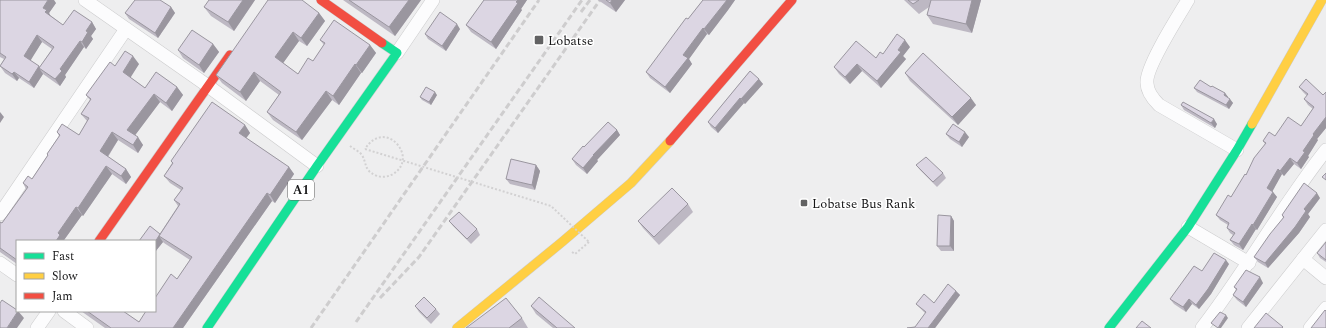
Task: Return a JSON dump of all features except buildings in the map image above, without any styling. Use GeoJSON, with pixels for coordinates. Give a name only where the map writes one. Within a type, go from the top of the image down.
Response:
{"type":"FeatureCollection","features":[{"type":"Feature","properties":{"kind":"main road"},"geometry":{"type":"LineString","coordinates":[[322,0],[397,53]]}},
{"type":"Feature","properties":{"kind":"main road"},"geometry":{"type":"LineString","coordinates":[[457,328],[556,247],[635,179],[692,116],[792,0]]}},
{"type":"Feature","properties":{"kind":"main road"},"geometry":{"type":"LineString","coordinates":[[1109,328],[1188,227],[1237,150],[1322,0]]}},
{"type":"Feature","properties":{"kind":"main road"},"geometry":{"type":"LineString","coordinates":[[100,240],[234,49]]}},
{"type":"Feature","properties":{"kind":"main road","name":"A1"},"geometry":{"type":"LineString","coordinates":[[207,328],[317,166],[397,53]]}},
{"type":"Feature","properties":{"kind":"street"},"geometry":{"type":"LineString","coordinates":[[85,0],[208,86],[317,166]]}},
{"type":"Feature","properties":{"kind":"street"},"geometry":{"type":"LineString","coordinates":[[397,53],[433,0]]}},
{"type":"Feature","properties":{"kind":"street"},"geometry":{"type":"LineString","coordinates":[[1188,0],[1156,56],[1147,78],[1148,89],[1159,104],[1237,150]]}},
{"type":"Feature","properties":{"kind":"street"},"geometry":{"type":"LineString","coordinates":[[0,214],[126,29]]}},
{"type":"Feature","properties":{"kind":"street"},"geometry":{"type":"LineString","coordinates":[[1202,328],[1249,263],[1275,222],[1326,150]]}},
{"type":"Feature","properties":{"kind":"street"},"geometry":{"type":"LineString","coordinates":[[1188,227],[1249,263]]}},
{"type":"Feature","properties":{"kind":"street"},"geometry":{"type":"LineString","coordinates":[[1248,328],[1326,230]]}},
{"type":"Feature","properties":{"kind":"street"},"geometry":{"type":"LineString","coordinates":[[1303,259],[1326,278]]}},
{"type":"Feature","properties":{"kind":"street"},"geometry":{"type":"LineString","coordinates":[[0,263],[16,274]]}},
{"type":"Feature","properties":{"kind":"street"},"geometry":{"type":"LineString","coordinates":[[1310,328],[1326,308]]}},
{"type":"Feature","properties":{"kind":"street"},"geometry":{"type":"LineString","coordinates":[[37,328],[49,312]]}},
{"type":"Feature","properties":{"kind":"street"},"geometry":{"type":"LineString","coordinates":[[65,312],[87,328]]}},
{"type":"Feature","properties":{"kind":"path"},"geometry":{"type":"LineString","coordinates":[[337,138],[362,155],[367,168],[371,173],[384,177],[396,172],[402,162],[401,148],[392,139],[386,137],[374,140],[368,144],[365,149],[551,206],[589,242]]}},
{"type":"Feature","properties":{"kind":"railway"},"geometry":{"type":"LineString","coordinates":[[311,328],[539,0]]}},
{"type":"Feature","properties":{"kind":"railway"},"geometry":{"type":"LineString","coordinates":[[356,322],[582,0]]}},
{"type":"Feature","properties":{"kind":"railway"},"geometry":{"type":"LineString","coordinates":[[581,12],[590,0]]}},
{"type":"Feature","properties":{"kind":"railway"},"geometry":{"type":"LineString","coordinates":[[380,298],[419,257],[600,0]]}},
{"type":"Feature","properties":{"kind":"traffic: fast"},"geometry":{"type":"LineString","coordinates":[[207,328],[317,166],[397,53],[382,43]]}},
{"type":"Feature","properties":{"kind":"traffic: fast"},"geometry":{"type":"LineString","coordinates":[[1109,328],[1188,227],[1252,124]]}},
{"type":"Feature","properties":{"kind":"traffic: slow"},"geometry":{"type":"LineString","coordinates":[[1252,124],[1322,0]]}},
{"type":"Feature","properties":{"kind":"traffic: slow"},"geometry":{"type":"LineString","coordinates":[[457,328],[631,183],[670,141]]}},
{"type":"Feature","properties":{"kind":"traffic: jam"},"geometry":{"type":"LineString","coordinates":[[321,0],[382,43]]}},
{"type":"Feature","properties":{"kind":"traffic: jam"},"geometry":{"type":"LineString","coordinates":[[670,141],[792,0]]}},
{"type":"Feature","properties":{"kind":"traffic: jam"},"geometry":{"type":"LineString","coordinates":[[100,240],[230,55]]}},
{"type":"Feature","properties":{"kind":"place","name":"Lobatse"},"geometry":{"type":"Point","coordinates":[539,40]}},
{"type":"Feature","properties":{"kind":"place","name":"Lobatse Bus Rank"},"geometry":{"type":"Point","coordinates":[804,203]}}]}
